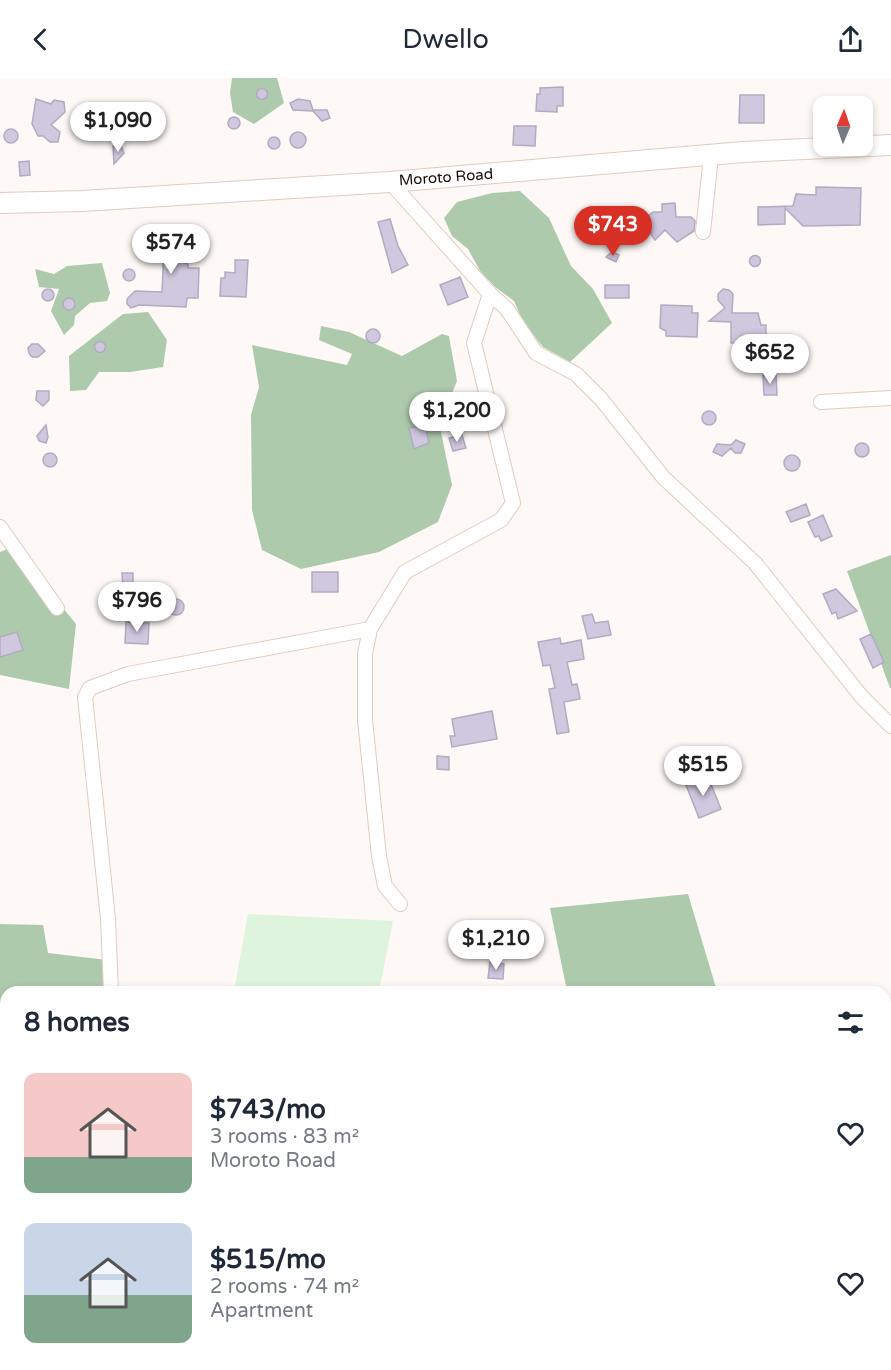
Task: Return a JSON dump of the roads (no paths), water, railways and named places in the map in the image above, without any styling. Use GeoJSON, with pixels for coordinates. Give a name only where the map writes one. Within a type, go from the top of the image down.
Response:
{"type":"FeatureCollection","features":[{"type":"Feature","properties":{"kind":"main road","name":"Moroto Road"},"geometry":{"type":"LineString","coordinates":[[0,203],[82,201],[390,182],[816,147],[891,145]]}},
{"type":"Feature","properties":{"kind":"street"},"geometry":{"type":"LineString","coordinates":[[703,232],[711,156]]}},
{"type":"Feature","properties":{"kind":"street"},"geometry":{"type":"LineString","coordinates":[[390,182],[490,294],[507,309],[536,353],[576,374],[601,399],[663,477],[755,563],[861,696],[891,726]]}},
{"type":"Feature","properties":{"kind":"street"},"geometry":{"type":"LineString","coordinates":[[400,904],[385,886],[379,856],[365,720],[365,654],[370,629],[405,572],[501,520],[513,503],[474,343],[490,294]]}},
{"type":"Feature","properties":{"kind":"street"},"geometry":{"type":"LineString","coordinates":[[820,402],[891,398]]}},
{"type":"Feature","properties":{"kind":"street"},"geometry":{"type":"LineString","coordinates":[[0,527],[57,608]]}},
{"type":"Feature","properties":{"kind":"street"},"geometry":{"type":"LineString","coordinates":[[111,986],[108,919],[85,698],[90,688],[128,674],[370,629]]}}]}
